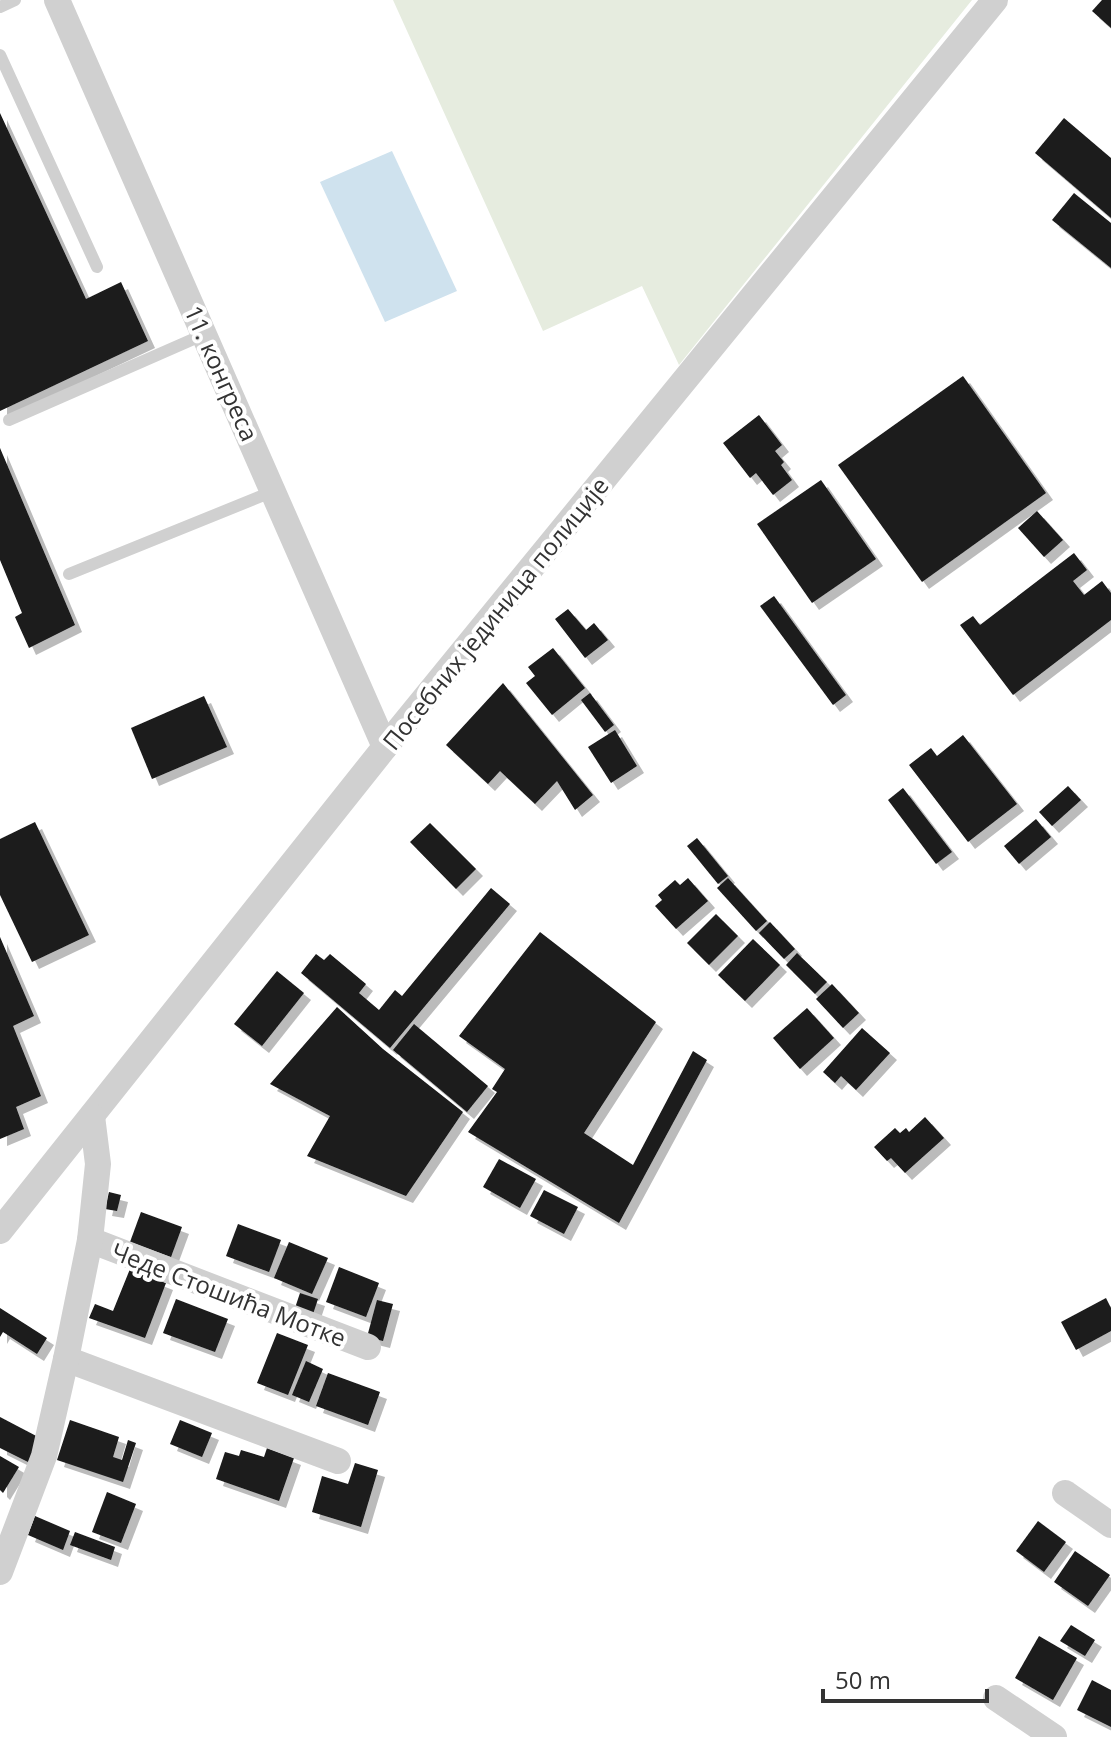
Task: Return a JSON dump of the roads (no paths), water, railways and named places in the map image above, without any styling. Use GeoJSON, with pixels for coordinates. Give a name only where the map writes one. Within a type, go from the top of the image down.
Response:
{"type":"FeatureCollection","features":[{"type":"Feature","properties":{"kind":"street","name":"11. конгреса"},"geometry":{"type":"LineString","coordinates":[[57,0],[385,747]]}},
{"type":"Feature","properties":{"kind":"street","name":"Посебних јединица полиције"},"geometry":{"type":"LineString","coordinates":[[0,1231],[385,747],[995,0]]}},
{"type":"Feature","properties":{"kind":"street"},"geometry":{"type":"LineString","coordinates":[[0,1572],[44,1456],[66,1359],[90,1240],[98,1164],[92,1116]]}},
{"type":"Feature","properties":{"kind":"street","name":"Чеде Стошића Мотке"},"geometry":{"type":"LineString","coordinates":[[90,1240],[368,1347]]}},
{"type":"Feature","properties":{"kind":"street"},"geometry":{"type":"LineString","coordinates":[[66,1359],[338,1461]]}},
{"type":"Feature","properties":{"kind":"street"},"geometry":{"type":"LineString","coordinates":[[1065,1493],[1111,1525]]}},
{"type":"Feature","properties":{"kind":"street"},"geometry":{"type":"LineString","coordinates":[[996,1698],[1054,1737]]}},
{"type":"Feature","properties":{"kind":"lane"},"geometry":{"type":"LineString","coordinates":[[0,7],[15,0]]}},
{"type":"Feature","properties":{"kind":"lane"},"geometry":{"type":"LineString","coordinates":[[0,55],[97,267]]}},
{"type":"Feature","properties":{"kind":"lane"},"geometry":{"type":"LineString","coordinates":[[9,420],[205,334]]}},
{"type":"Feature","properties":{"kind":"lane"},"geometry":{"type":"LineString","coordinates":[[69,574],[274,491]]}},
{"type":"Feature","properties":{"kind":"water"},"geometry":{"type":"Polygon","coordinates":[[[392,151],[457,291],[385,322],[320,182],[392,151]]]}}]}
